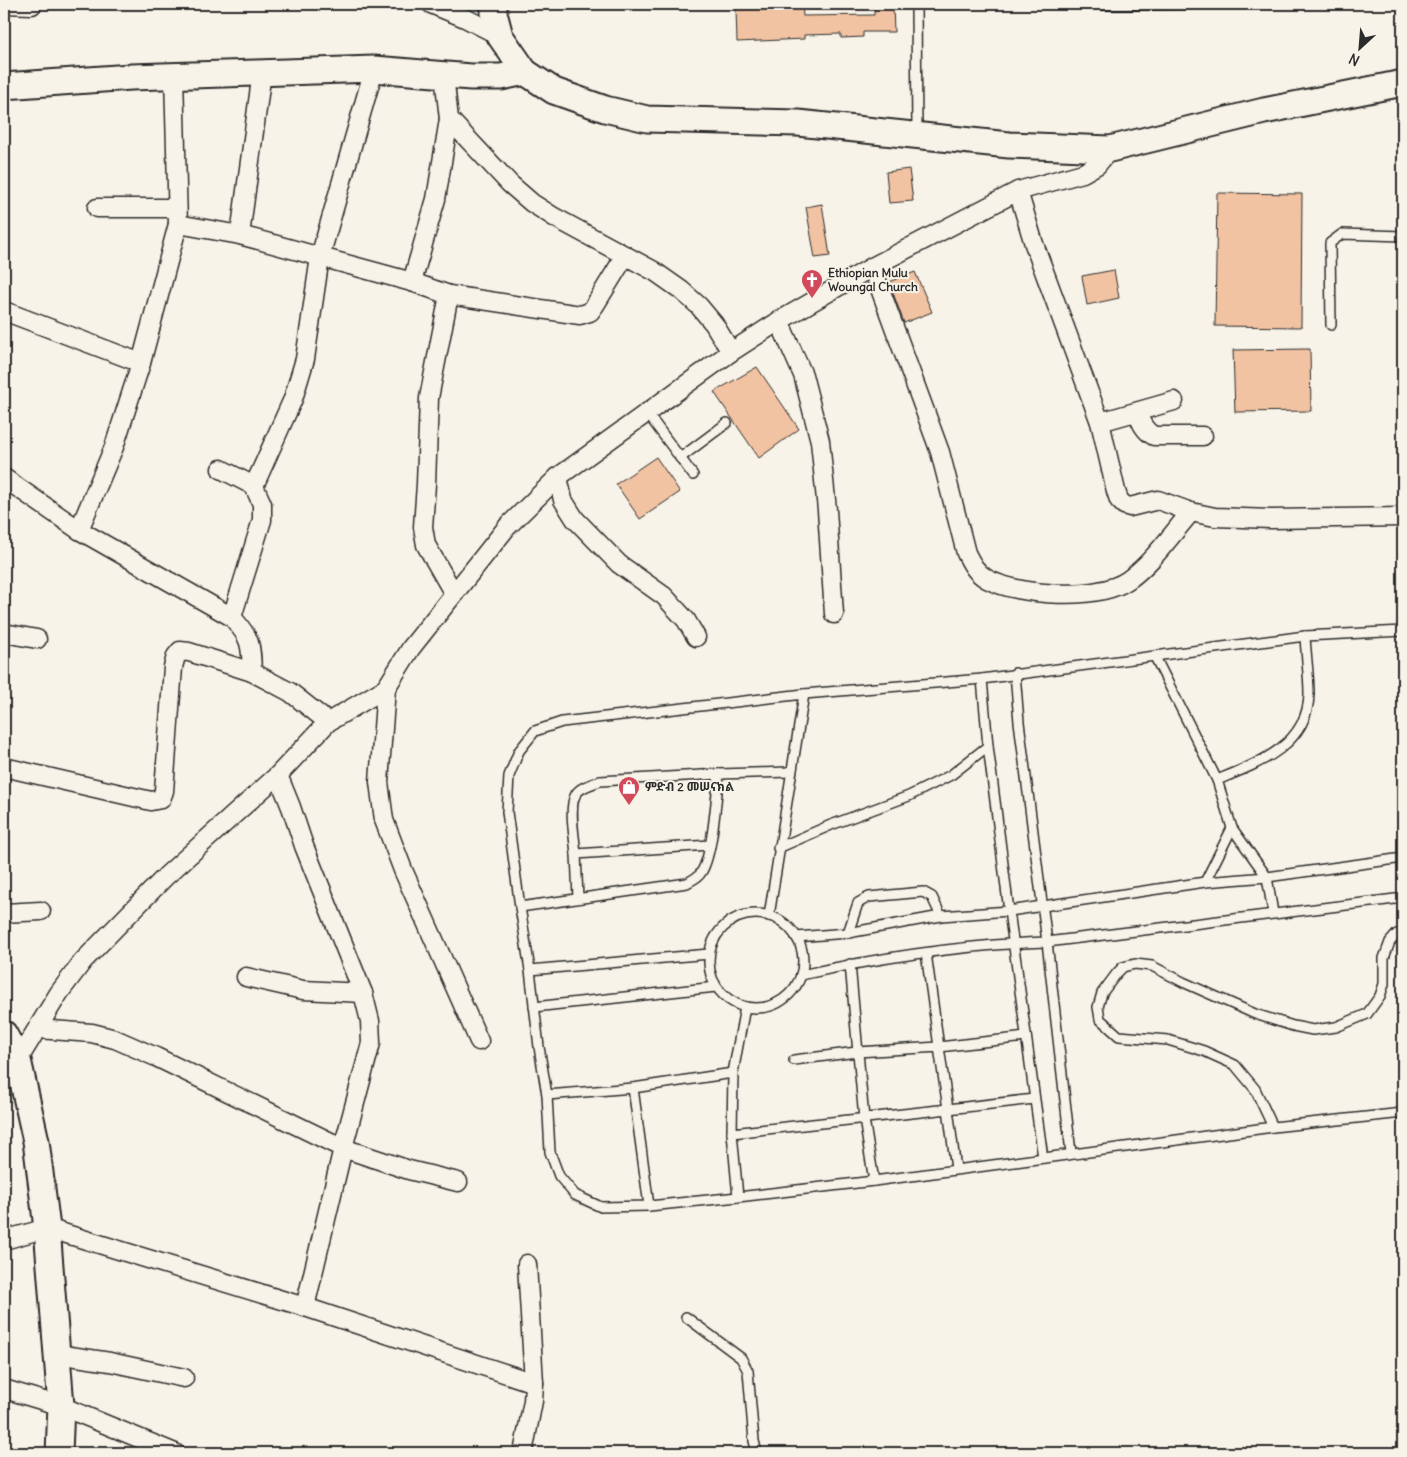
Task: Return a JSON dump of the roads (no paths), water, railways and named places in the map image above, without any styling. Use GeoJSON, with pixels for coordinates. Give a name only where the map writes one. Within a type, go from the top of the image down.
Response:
{"type":"FeatureCollection","features":[{"type":"Feature","properties":{"kind":"street"},"geometry":{"type":"LineString","coordinates":[[4,4],[32,5]]}},
{"type":"Feature","properties":{"kind":"street"},"geometry":{"type":"LineString","coordinates":[[431,4],[465,18],[500,36]]}},
{"type":"Feature","properties":{"kind":"street"},"geometry":{"type":"LineString","coordinates":[[494,4],[494,13],[500,36],[526,72],[554,91],[605,110],[647,120],[798,123],[1009,145],[1110,149],[1264,110],[1403,83]]}},
{"type":"Feature","properties":{"kind":"street"},"geometry":{"type":"LineString","coordinates":[[4,86],[174,76],[374,68],[471,77],[501,77],[526,72]]}},
{"type":"Feature","properties":{"kind":"street"},"geometry":{"type":"LineString","coordinates":[[254,486],[293,399],[305,359],[320,257],[374,68]]}},
{"type":"Feature","properties":{"kind":"street"},"geometry":{"type":"LineString","coordinates":[[240,235],[262,72]]}},
{"type":"Feature","properties":{"kind":"street"},"geometry":{"type":"LineString","coordinates":[[412,282],[436,199],[449,119],[444,74]]}},
{"type":"Feature","properties":{"kind":"street"},"geometry":{"type":"LineString","coordinates":[[78,530],[114,447],[142,363],[178,216],[174,76]]}},
{"type":"Feature","properties":{"kind":"street"},"geometry":{"type":"LineString","coordinates":[[449,119],[510,184],[532,203],[654,272],[681,290],[699,306],[714,324],[731,352]]}},
{"type":"Feature","properties":{"kind":"street"},"geometry":{"type":"LineString","coordinates":[[11,1063],[38,1029],[59,993],[83,961],[166,876],[278,775],[328,722],[386,688],[411,648],[507,527],[558,476],[731,352],[779,321],[872,267],[1018,191],[1083,173],[1097,165],[1110,149]]}},
{"type":"Feature","properties":{"kind":"street"},"geometry":{"type":"LineString","coordinates":[[1018,191],[1034,244],[1100,422],[1119,500],[1124,505],[1130,507],[1158,500],[1191,512],[1215,517],[1271,519],[1403,517]]}},
{"type":"Feature","properties":{"kind":"street"},"geometry":{"type":"LineString","coordinates":[[97,208],[178,216],[412,282],[449,295],[580,315],[590,312],[625,256]]}},
{"type":"Feature","properties":{"kind":"street"},"geometry":{"type":"LineString","coordinates":[[872,267],[940,452],[966,552],[973,567],[986,578],[1008,587],[1038,593],[1074,593],[1107,590],[1127,580],[1149,563],[1191,512]]}},
{"type":"Feature","properties":{"kind":"street"},"geometry":{"type":"LineString","coordinates":[[449,295],[429,398],[423,527],[426,545],[454,594]]}},
{"type":"Feature","properties":{"kind":"street"},"geometry":{"type":"LineString","coordinates":[[4,311],[142,363]]}},
{"type":"Feature","properties":{"kind":"street"},"geometry":{"type":"LineString","coordinates":[[779,321],[803,375],[820,441],[834,614]]}},
{"type":"Feature","properties":{"kind":"street"},"geometry":{"type":"LineString","coordinates":[[1100,422],[1174,401]]}},
{"type":"Feature","properties":{"kind":"street"},"geometry":{"type":"LineString","coordinates":[[1137,412],[1143,426],[1154,436],[1203,436]]}},
{"type":"Feature","properties":{"kind":"street"},"geometry":{"type":"LineString","coordinates":[[221,470],[254,486],[262,504],[262,520],[232,617]]}},
{"type":"Feature","properties":{"kind":"street"},"geometry":{"type":"LineString","coordinates":[[558,476],[563,500],[575,519],[619,564],[664,596],[686,620],[696,637]]}},
{"type":"Feature","properties":{"kind":"street"},"geometry":{"type":"LineString","coordinates":[[4,478],[78,530],[232,617],[246,633],[251,647],[252,672]]}},
{"type":"Feature","properties":{"kind":"street"},"geometry":{"type":"LineString","coordinates":[[4,633],[37,639]]}},
{"type":"Feature","properties":{"kind":"street"},"geometry":{"type":"LineString","coordinates":[[4,767],[151,801],[161,799],[164,791],[173,667],[176,656],[180,651],[189,652],[252,672],[290,692],[328,722]]}},
{"type":"Feature","properties":{"kind":"street"},"geometry":{"type":"LineString","coordinates":[[386,688],[379,782],[384,820],[402,870],[479,1041]]}},
{"type":"Feature","properties":{"kind":"street"},"geometry":{"type":"LineString","coordinates":[[278,775],[363,994],[370,1022],[371,1044],[343,1148],[305,1307]]}},
{"type":"Feature","properties":{"kind":"street"},"geometry":{"type":"LineString","coordinates":[[4,913],[40,911]]}},
{"type":"Feature","properties":{"kind":"street"},"geometry":{"type":"LineString","coordinates":[[246,977],[302,990],[363,994]]}},
{"type":"Feature","properties":{"kind":"street"},"geometry":{"type":"LineString","coordinates":[[38,1029],[92,1033],[115,1039],[343,1148],[409,1170],[458,1182]]}},
{"type":"Feature","properties":{"kind":"street"},"geometry":{"type":"LineString","coordinates":[[4,1034],[11,1063],[36,1141],[47,1228],[61,1406],[59,1453]]}},
{"type":"Feature","properties":{"kind":"street"},"geometry":{"type":"LineString","coordinates":[[4,1240],[47,1228],[305,1307],[534,1383]]}},
{"type":"Feature","properties":{"kind":"street"},"geometry":{"type":"LineString","coordinates":[[523,1453],[533,1401],[534,1383],[527,1264]]}},
{"type":"Feature","properties":{"kind":"street"},"geometry":{"type":"LineString","coordinates":[[57,1354],[110,1362],[184,1378]]}},
{"type":"Feature","properties":{"kind":"street"},"geometry":{"type":"LineString","coordinates":[[4,1389],[61,1406],[176,1453]]}},
{"type":"Feature","properties":{"kind":"lane"},"geometry":{"type":"LineString","coordinates":[[916,4],[917,136]]}},
{"type":"Feature","properties":{"kind":"lane"},"geometry":{"type":"LineString","coordinates":[[1099,4],[1201,4]]}},
{"type":"Feature","properties":{"kind":"lane"},"geometry":{"type":"LineString","coordinates":[[1331,325],[1330,244],[1342,234],[1403,236]]}},
{"type":"Feature","properties":{"kind":"lane"},"geometry":{"type":"LineString","coordinates":[[647,413],[693,474]]}},
{"type":"Feature","properties":{"kind":"lane"},"geometry":{"type":"LineString","coordinates":[[680,458],[727,423]]}},
{"type":"Feature","properties":{"kind":"lane"},"geometry":{"type":"LineString","coordinates":[[1403,631],[1305,636],[1015,673],[982,679],[804,694],[562,722],[535,731],[519,751],[509,776],[507,812],[547,1095],[550,1152],[559,1176],[575,1195],[601,1207],[649,1206],[738,1197],[874,1181],[1273,1127],[1403,1113]]}},
{"type":"Feature","properties":{"kind":"lane"},"geometry":{"type":"LineString","coordinates":[[1217,780],[1259,763],[1291,741],[1305,720],[1309,695],[1305,636]]}},
{"type":"Feature","properties":{"kind":"lane"},"geometry":{"type":"LineString","coordinates":[[1155,656],[1217,780],[1232,828],[1267,877],[1273,913]]}},
{"type":"Feature","properties":{"kind":"lane"},"geometry":{"type":"LineString","coordinates":[[1015,673],[1019,722],[1043,906],[1071,1153]]}},
{"type":"Feature","properties":{"kind":"lane"},"geometry":{"type":"LineString","coordinates":[[982,679],[988,746],[1009,911],[1043,1158]]}},
{"type":"Feature","properties":{"kind":"lane"},"geometry":{"type":"LineString","coordinates":[[769,916],[778,848],[804,694]]}},
{"type":"Feature","properties":{"kind":"lane"},"geometry":{"type":"LineString","coordinates":[[778,848],[831,824],[909,796],[951,775],[988,746]]}},
{"type":"Feature","properties":{"kind":"lane"},"geometry":{"type":"LineString","coordinates":[[578,898],[572,808],[575,794],[584,787],[600,781],[791,772]]}},
{"type":"Feature","properties":{"kind":"lane"},"geometry":{"type":"LineString","coordinates":[[520,907],[687,883],[700,874],[710,845],[719,774]]}},
{"type":"Feature","properties":{"kind":"lane"},"geometry":{"type":"LineString","coordinates":[[1205,882],[1232,828]]}},
{"type":"Feature","properties":{"kind":"lane"},"geometry":{"type":"LineString","coordinates":[[576,854],[710,845]]}},
{"type":"Feature","properties":{"kind":"lane"},"geometry":{"type":"LineString","coordinates":[[796,937],[848,933],[941,916],[1009,911],[1205,882],[1267,877],[1403,858]]}},
{"type":"Feature","properties":{"kind":"lane"},"geometry":{"type":"LineString","coordinates":[[848,933],[858,904],[869,897],[923,892],[932,896],[941,916]]}},
{"type":"Feature","properties":{"kind":"lane"},"geometry":{"type":"LineString","coordinates":[[801,975],[850,964],[926,953],[1014,943],[1047,942],[1403,898]]}},
{"type":"Feature","properties":{"kind":"lane"},"geometry":{"type":"LineString","coordinates":[[753,914],[769,916],[784,924],[796,937],[803,956],[801,975],[793,991],[780,1002],[763,1008],[745,1007],[729,1000],[716,987],[710,971],[709,954],[714,939],[724,926],[737,918],[753,914]]}},
{"type":"Feature","properties":{"kind":"lane"},"geometry":{"type":"LineString","coordinates":[[1273,1127],[1256,1089],[1235,1065],[1204,1051],[1168,1040],[1120,1036],[1100,1019],[1098,1007],[1102,993],[1123,968],[1135,964],[1152,966],[1255,1014],[1313,1030],[1336,1027],[1367,1014],[1380,996],[1384,984],[1384,958],[1390,942],[1397,934],[1403,932]]}},
{"type":"Feature","properties":{"kind":"lane"},"geometry":{"type":"LineString","coordinates":[[926,953],[956,1169]]}},
{"type":"Feature","properties":{"kind":"lane"},"geometry":{"type":"LineString","coordinates":[[530,970],[709,954]]}},
{"type":"Feature","properties":{"kind":"lane"},"geometry":{"type":"LineString","coordinates":[[850,964],[864,1119],[874,1181]]}},
{"type":"Feature","properties":{"kind":"lane"},"geometry":{"type":"LineString","coordinates":[[534,1007],[716,987]]}},
{"type":"Feature","properties":{"kind":"lane"},"geometry":{"type":"LineString","coordinates":[[738,1197],[732,1133],[733,1073],[745,1007]]}},
{"type":"Feature","properties":{"kind":"lane"},"geometry":{"type":"LineString","coordinates":[[794,1060],[857,1052],[938,1047],[1026,1037]]}},
{"type":"Feature","properties":{"kind":"lane"},"geometry":{"type":"LineString","coordinates":[[547,1095],[633,1088],[733,1073]]}},
{"type":"Feature","properties":{"kind":"lane"},"geometry":{"type":"LineString","coordinates":[[633,1088],[649,1206]]}},
{"type":"Feature","properties":{"kind":"lane"},"geometry":{"type":"LineString","coordinates":[[732,1133],[1034,1100]]}},
{"type":"Feature","properties":{"kind":"lane"},"geometry":{"type":"LineString","coordinates":[[686,1318],[741,1358],[748,1371],[754,1440],[757,1453]]}},
{"type":"Feature","properties":{"kind":"place","name":"Ethiopian Mulu Woungal Church"},"geometry":{"type":"Point","coordinates":[812,299]}},
{"type":"Feature","properties":{"kind":"place","name":"ምድብ 2 መሠናክል"},"geometry":{"type":"Point","coordinates":[629,806]}}]}
